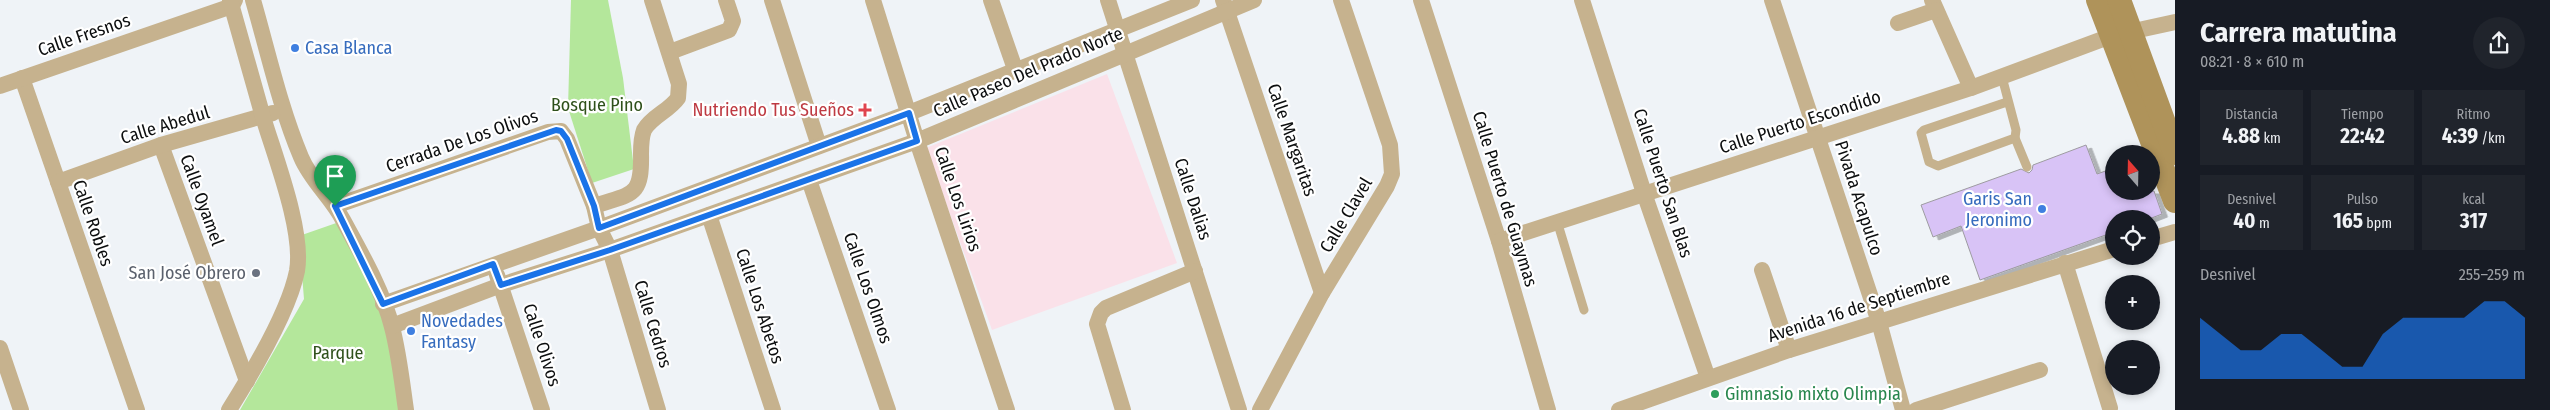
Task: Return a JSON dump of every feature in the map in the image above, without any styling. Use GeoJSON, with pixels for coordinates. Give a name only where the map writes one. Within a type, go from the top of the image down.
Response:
{"type":"FeatureCollection","features":[{"type":"Feature","properties":{"kind":"street"},"geometry":{"type":"LineString","coordinates":[[253,0],[284,109],[301,158],[310,175],[335,206],[392,326],[406,410]]}},
{"type":"Feature","properties":{"kind":"street"},"geometry":{"type":"LineString","coordinates":[[594,206],[632,193],[639,187],[642,177],[641,144],[645,129],[678,98],[679,84],[652,0]]}},
{"type":"Feature","properties":{"kind":"street"},"geometry":{"type":"LineString","coordinates":[[670,52],[729,30],[733,21],[726,0]]}},
{"type":"Feature","properties":{"kind":"street"},"geometry":{"type":"LineString","coordinates":[[772,0],[819,146]]}},
{"type":"Feature","properties":{"kind":"street","name":"Calle Los Lirios"},"geometry":{"type":"LineString","coordinates":[[873,0],[917,141],[1008,410]]}},
{"type":"Feature","properties":{"kind":"street"},"geometry":{"type":"LineString","coordinates":[[992,0],[1015,69]]}},
{"type":"Feature","properties":{"kind":"street","name":"Calle Dalias"},"geometry":{"type":"LineString","coordinates":[[1108,0],[1240,410]]}},
{"type":"Feature","properties":{"kind":"street","name":"Calle Paseo Del Prado Norte"},"geometry":{"type":"LineString","coordinates":[[383,304],[599,228],[909,113],[1015,69],[1192,0]]}},
{"type":"Feature","properties":{"kind":"street","name":"Calle Paseo Del Prado Norte"},"geometry":{"type":"LineString","coordinates":[[392,326],[501,285],[709,216],[917,141],[1126,53],[1225,6],[1254,0]]}},
{"type":"Feature","properties":{"kind":"street","name":"Calle Clavel"},"geometry":{"type":"LineString","coordinates":[[1260,410],[1322,293],[1388,186],[1392,174],[1390,145],[1341,0]]}},
{"type":"Feature","properties":{"kind":"street","name":"Calle Puerto de Guaymas"},"geometry":{"type":"LineString","coordinates":[[1421,0],[1499,241],[1548,410]]}},
{"type":"Feature","properties":{"kind":"street","name":"Calle Puerto San Blas"},"geometry":{"type":"LineString","coordinates":[[1582,0],[1644,193],[1708,378]]}},
{"type":"Feature","properties":{"kind":"street","name":"Pivada Acapulco"},"geometry":{"type":"LineString","coordinates":[[1772,0],[1879,322],[1903,410]]}},
{"type":"Feature","properties":{"kind":"street"},"geometry":{"type":"LineString","coordinates":[[2098,0],[2122,34],[2175,153]]}},
{"type":"Feature","properties":{"kind":"street"},"geometry":{"type":"LineString","coordinates":[[2119,0],[2122,34],[2175,200]]}},
{"type":"Feature","properties":{"kind":"street"},"geometry":{"type":"LineString","coordinates":[[228,410],[247,381],[291,290],[298,253],[281,175],[232,2]]}},
{"type":"Feature","properties":{"kind":"street","name":"Calle Fresnos"},"geometry":{"type":"LineString","coordinates":[[0,86],[232,2]]}},
{"type":"Feature","properties":{"kind":"street"},"geometry":{"type":"LineString","coordinates":[[1898,24],[1934,5],[1971,88]]}},
{"type":"Feature","properties":{"kind":"street","name":"Calle Margaritas"},"geometry":{"type":"LineString","coordinates":[[1225,6],[1322,293]]}},
{"type":"Feature","properties":{"kind":"street","name":"Calle Puerto Escondido"},"geometry":{"type":"LineString","coordinates":[[1499,241],[1817,136],[1971,88],[2122,34],[2175,22]]}},
{"type":"Feature","properties":{"kind":"street","name":"Calle Robles"},"geometry":{"type":"LineString","coordinates":[[22,78],[137,410]]}},
{"type":"Feature","properties":{"kind":"street","name":"Calle Abedul"},"geometry":{"type":"LineString","coordinates":[[58,182],[161,145],[284,109]]}},
{"type":"Feature","properties":{"kind":"street","name":"Cerrada De Los Olivos"},"geometry":{"type":"LineString","coordinates":[[335,206],[556,130],[564,134],[594,206],[599,228]]}},
{"type":"Feature","properties":{"kind":"street","name":"Calle Oyamel"},"geometry":{"type":"LineString","coordinates":[[161,145],[247,381]]}},
{"type":"Feature","properties":{"kind":"street","name":"Calle Los Olmos"},"geometry":{"type":"LineString","coordinates":[[809,180],[888,410]]}},
{"type":"Feature","properties":{"kind":"street","name":"Calle Los Abetos"},"geometry":{"type":"LineString","coordinates":[[709,216],[774,410]]}},
{"type":"Feature","properties":{"kind":"street","name":"Calle Cedros"},"geometry":{"type":"LineString","coordinates":[[599,228],[610,250],[658,410]]}},
{"type":"Feature","properties":{"kind":"street"},"geometry":{"type":"LineString","coordinates":[[2160,236],[2175,232]]}},
{"type":"Feature","properties":{"kind":"street","name":"Avenida 16 de Septiembre"},"geometry":{"type":"LineString","coordinates":[[1620,410],[1646,406],[1708,378],[1789,350],[2065,263],[2105,252]]}},
{"type":"Feature","properties":{"kind":"street"},"geometry":{"type":"LineString","coordinates":[[2065,263],[2110,408]]}},
{"type":"Feature","properties":{"kind":"street","name":"Calle Olivos"},"geometry":{"type":"LineString","coordinates":[[493,264],[542,410]]}},
{"type":"Feature","properties":{"kind":"street"},"geometry":{"type":"LineString","coordinates":[[1762,270],[1789,350]]}},
{"type":"Feature","properties":{"kind":"street"},"geometry":{"type":"LineString","coordinates":[[1123,410],[1097,324],[1101,313],[1106,308],[1195,271]]}},
{"type":"Feature","properties":{"kind":"street"},"geometry":{"type":"LineString","coordinates":[[0,348],[21,410]]}},
{"type":"Feature","properties":{"kind":"street"},"geometry":{"type":"LineString","coordinates":[[1916,410],[2040,370]]}},
{"type":"Feature","properties":{"kind":"lane"},"geometry":{"type":"LineString","coordinates":[[2002,77],[2007,102],[2016,130],[2015,138],[2027,167]]}},
{"type":"Feature","properties":{"kind":"lane"},"geometry":{"type":"LineString","coordinates":[[2007,102],[1929,128],[1921,133],[1920,138],[1929,162],[1938,166],[2015,138]]}},
{"type":"Feature","properties":{"kind":"lane"},"geometry":{"type":"LineString","coordinates":[[1557,222],[1584,310]]}},
{"type":"Feature","properties":{"kind":"shaded area"},"geometry":{"type":"Polygon","coordinates":[[[1107,74],[1177,263],[992,330],[926,148],[1107,74]]]}},
{"type":"Feature","properties":{"kind":"green space","name":"Bosque Pino"},"geometry":{"type":"Polygon","coordinates":[[[571,0],[608,0],[623,78],[634,169],[592,183],[568,108],[571,0]]]}},
{"type":"Feature","properties":{"kind":"green space","name":"Parque"},"geometry":{"type":"Polygon","coordinates":[[[342,221],[392,327],[403,410],[240,410],[304,299],[299,236],[342,221]]]}},
{"type":"Feature","properties":{"kind":"building","name":"Garis San Jeronimo"},"geometry":{"type":"Polygon","coordinates":[[[2086,145],[2097,174],[2105,171],[2105,200],[2157,200],[2162,214],[2160,215],[2160,210],[2105,210],[2105,235],[1980,280],[1961,226],[1933,237],[1921,205],[2021,169],[2029,173],[2033,165],[2086,145]]]}},
{"type":"Feature","properties":{"kind":"place","name":"Casa Blanca"},"geometry":{"type":"Point","coordinates":[295,48]}},
{"type":"Feature","properties":{"kind":"place","name":"Nutriendo Tus Sueños"},"geometry":{"type":"Point","coordinates":[865,110]}},
{"type":"Feature","properties":{"kind":"place","name":"Garis San Jeronimo"},"geometry":{"type":"Point","coordinates":[2042,209]}},
{"type":"Feature","properties":{"kind":"place","name":"San José Obrero"},"geometry":{"type":"Point","coordinates":[256,273]}},
{"type":"Feature","properties":{"kind":"place","name":"Novedades Fantasy"},"geometry":{"type":"Point","coordinates":[411,331]}},
{"type":"Feature","properties":{"kind":"place","name":"Gimnasio mixto Olimpia"},"geometry":{"type":"Point","coordinates":[1715,394]}},
{"type":"Feature","properties":{"kind":"route"},"geometry":{"type":"LineString","coordinates":[[909,113],[917,141],[610,250],[501,285],[493,264],[383,304],[375,284],[335,206],[556,130],[561,131],[567,139],[594,206],[599,228],[909,113]]}}]}
